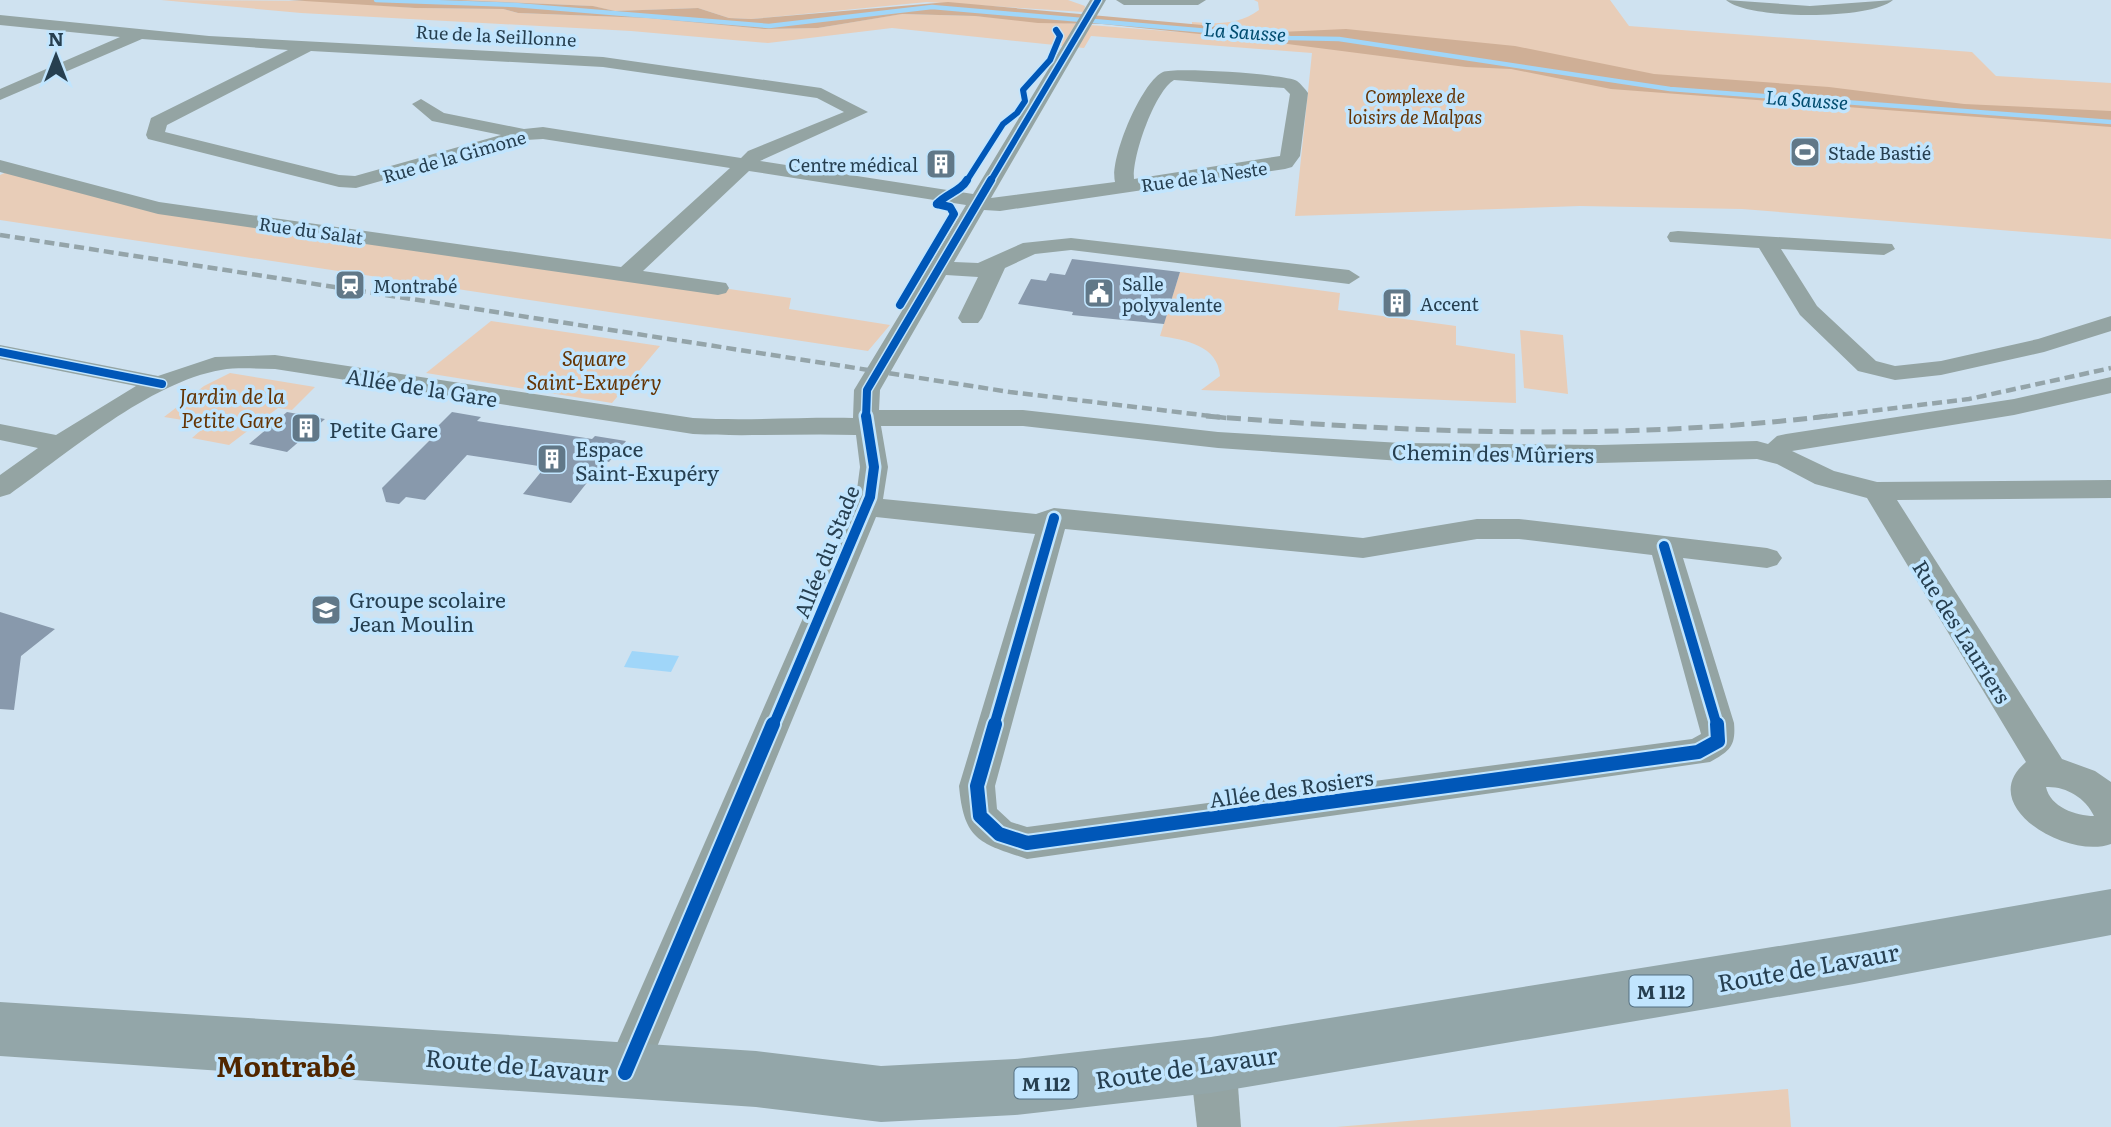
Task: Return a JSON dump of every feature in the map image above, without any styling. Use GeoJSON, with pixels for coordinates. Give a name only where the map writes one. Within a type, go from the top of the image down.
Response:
{"type":"FeatureCollection","features":[{"type":"Feature","properties":{"kind":"main road","name":"Route de Lavaur"},"geometry":{"type":"LineString","coordinates":[[0,1029],[625,1073],[756,1079],[881,1094],[1015,1087],[1211,1065],[1854,959],[2111,912]]}},
{"type":"Feature","properties":{"kind":"street"},"geometry":{"type":"LineString","coordinates":[[867,416],[867,390],[1098,0]]}},
{"type":"Feature","properties":{"kind":"street"},"geometry":{"type":"LineString","coordinates":[[1124,0],[1198,0]]}},
{"type":"Feature","properties":{"kind":"street"},"geometry":{"type":"LineString","coordinates":[[1734,0],[1778,9],[1822,11],[1843,10],[1885,0]]}},
{"type":"Feature","properties":{"kind":"street","name":"Rue de la Seillonne"},"geometry":{"type":"LineString","coordinates":[[0,20],[139,34],[309,46],[603,62],[821,93],[859,112],[755,155],[746,165]]}},
{"type":"Feature","properties":{"kind":"street"},"geometry":{"type":"LineString","coordinates":[[0,95],[139,34]]}},
{"type":"Feature","properties":{"kind":"street","name":"Rue de la Gimone"},"geometry":{"type":"LineString","coordinates":[[309,46],[158,122],[155,135],[339,181],[356,182],[525,134],[543,133],[980,199]]}},
{"type":"Feature","properties":{"kind":"street","name":"Rue de la Neste"},"geometry":{"type":"LineString","coordinates":[[980,199],[1000,205],[1285,163],[1290,156],[1298,93],[1290,84],[1278,81],[1185,74],[1164,78],[1158,82],[1123,164],[1122,180],[1126,186]]}},
{"type":"Feature","properties":{"kind":"street"},"geometry":{"type":"LineString","coordinates":[[421,104],[438,117],[525,134]]}},
{"type":"Feature","properties":{"kind":"street"},"geometry":{"type":"LineString","coordinates":[[627,274],[746,165]]}},
{"type":"Feature","properties":{"kind":"street","name":"Rue du Salat"},"geometry":{"type":"LineString","coordinates":[[0,166],[159,208],[718,288]]}},
{"type":"Feature","properties":{"kind":"street"},"geometry":{"type":"LineString","coordinates":[[1678,237],[1884,249]]}},
{"type":"Feature","properties":{"kind":"street"},"geometry":{"type":"LineString","coordinates":[[1766,242],[1808,310],[1867,366],[1895,373],[1941,368],[2044,345],[2111,323]]}},
{"type":"Feature","properties":{"kind":"street"},"geometry":{"type":"LineString","coordinates":[[937,268],[967,272],[994,267],[1031,248],[1071,244],[1349,277]]}},
{"type":"Feature","properties":{"kind":"street"},"geometry":{"type":"LineString","coordinates":[[970,318],[994,267]]}},
{"type":"Feature","properties":{"kind":"street"},"geometry":{"type":"LineString","coordinates":[[0,352],[163,384]]}},
{"type":"Feature","properties":{"kind":"street","name":"Allée de la Gare"},"geometry":{"type":"LineString","coordinates":[[0,488],[62,445],[163,384],[214,364],[275,362],[669,423],[751,429],[810,425],[867,416]]}},
{"type":"Feature","properties":{"kind":"street"},"geometry":{"type":"LineString","coordinates":[[2111,386],[2014,407],[1786,442],[1774,453],[1825,478],[1877,491],[2111,489]]}},
{"type":"Feature","properties":{"kind":"street","name":"Chemin des Mûriers"},"geometry":{"type":"LineString","coordinates":[[867,416],[1023,418],[1218,440],[1401,452],[1598,454],[1737,449],[1774,453]]}},
{"type":"Feature","properties":{"kind":"street","name":"Allée du Stade"},"geometry":{"type":"LineString","coordinates":[[625,1073],[869,498],[876,463],[867,416]]}},
{"type":"Feature","properties":{"kind":"street"},"geometry":{"type":"LineString","coordinates":[[0,432],[62,445]]}},
{"type":"Feature","properties":{"kind":"street","name":"Rue des Lauriers"},"geometry":{"type":"LineString","coordinates":[[1877,491],[2050,771]]}},
{"type":"Feature","properties":{"kind":"street"},"geometry":{"type":"LineString","coordinates":[[869,498],[1037,524],[1054,518],[1326,546],[1363,548],[1477,528],[1519,528],[1767,558]]}},
{"type":"Feature","properties":{"kind":"street","name":"Allée des Rosiers"},"geometry":{"type":"LineString","coordinates":[[1054,518],[977,786],[980,816],[999,834],[1027,843],[1698,752],[1718,741],[1717,723],[1664,546]]}},
{"type":"Feature","properties":{"kind":"street"},"geometry":{"type":"LineString","coordinates":[[2111,814],[2102,798],[2078,779],[2050,771],[2031,776],[2026,782],[2027,791],[2040,811],[2059,823],[2080,832],[2104,831],[2111,822]]}},
{"type":"Feature","properties":{"kind":"street"},"geometry":{"type":"LineString","coordinates":[[1211,1065],[1216,1086],[1219,1127]]}},
{"type":"Feature","properties":{"kind":"green space","name":"Complexe de loisirs de Malpas"},"geometry":{"type":"Polygon","coordinates":[[[161,0],[329,1],[415,8],[503,9],[518,13],[648,18],[764,29],[818,28],[901,14],[975,16],[1192,33],[1192,22],[1227,22],[1251,15],[1259,10],[1258,2],[1254,0],[1610,0],[1629,26],[1972,52],[1996,76],[2111,83],[2111,239],[1742,209],[1580,206],[1295,216],[1312,53],[1091,36],[1084,48],[892,28],[768,43],[631,31],[301,13],[161,0]]]}},
{"type":"Feature","properties":{"kind":"green space"},"geometry":{"type":"Polygon","coordinates":[[[459,0],[1068,0],[1085,6],[1084,12],[927,2],[751,19],[729,18],[698,8],[615,11],[592,6],[459,0]]]}},
{"type":"Feature","properties":{"kind":"green space"},"geometry":{"type":"Polygon","coordinates":[[[11,170],[130,203],[791,298],[789,309],[890,325],[868,351],[0,220],[0,175],[11,170]]]}},
{"type":"Feature","properties":{"kind":"green space"},"geometry":{"type":"Polygon","coordinates":[[[1180,272],[1340,293],[1338,310],[1456,326],[1456,345],[1515,354],[1516,403],[1201,390],[1220,376],[1213,357],[1189,342],[1160,336],[1180,272]]]}},
{"type":"Feature","properties":{"kind":"green space","name":"Square Saint-Exupéry"},"geometry":{"type":"Polygon","coordinates":[[[491,321],[660,346],[612,403],[426,373],[491,321]]]}},
{"type":"Feature","properties":{"kind":"green space"},"geometry":{"type":"Polygon","coordinates":[[[1520,330],[1563,335],[1568,394],[1524,388],[1520,330]]]}},
{"type":"Feature","properties":{"kind":"green space","name":"Jardin de la Petite Gare"},"geometry":{"type":"Polygon","coordinates":[[[230,373],[315,387],[292,410],[278,408],[229,445],[192,438],[208,424],[164,417],[204,386],[230,373]]]}},
{"type":"Feature","properties":{"kind":"green space"},"geometry":{"type":"Polygon","coordinates":[[[1788,1089],[1791,1127],[1336,1127],[1788,1089]]]}},
{"type":"Feature","properties":{"kind":"shaded area"},"geometry":{"type":"Polygon","coordinates":[[[289,0],[459,0],[593,6],[615,11],[698,8],[729,18],[751,19],[948,2],[1280,32],[1346,29],[1515,46],[1654,74],[1829,87],[1964,104],[2111,111],[2111,127],[1611,89],[1511,69],[1466,67],[1248,39],[1102,24],[1038,23],[975,16],[902,14],[818,28],[764,29],[648,18],[518,13],[503,9],[415,8],[289,0]]]}},
{"type":"Feature","properties":{"kind":"water"},"geometry":{"type":"Polygon","coordinates":[[[632,651],[679,656],[671,672],[624,667],[632,651]]]}},
{"type":"Feature","properties":{"kind":"building","name":"Salle polyvalente"},"geometry":{"type":"Polygon","coordinates":[[[1072,259],[1180,272],[1164,324],[1072,315],[1073,312],[1018,304],[1031,279],[1046,281],[1050,273],[1065,275],[1072,259]]]}},
{"type":"Feature","properties":{"kind":"building","name":"Petite Gare"},"geometry":{"type":"Polygon","coordinates":[[[287,412],[325,419],[287,452],[249,444],[287,412]]]}},
{"type":"Feature","properties":{"kind":"building","name":"Espace Saint-Exupéry"},"geometry":{"type":"Polygon","coordinates":[[[452,412],[481,417],[477,421],[592,439],[595,436],[626,441],[609,462],[604,461],[571,503],[523,494],[545,467],[467,455],[425,500],[406,497],[399,504],[386,502],[382,488],[437,433],[432,432],[452,412]]]}},
{"type":"Feature","properties":{"kind":"building"},"geometry":{"type":"Polygon","coordinates":[[[0,612],[55,629],[21,656],[14,710],[0,709],[0,612]]]}},
{"type":"Feature","properties":{"kind":"waterway","name":"La Sausse"},"geometry":{"type":"LineString","coordinates":[[376,0],[515,5],[769,26],[932,7],[1290,38],[1339,39],[1670,89],[2111,122]]}},
{"type":"Feature","properties":{"kind":"railway"},"geometry":{"type":"LineString","coordinates":[[0,235],[1010,392],[1218,417]]}},
{"type":"Feature","properties":{"kind":"railway"},"geometry":{"type":"LineString","coordinates":[[1813,418],[1969,399],[2111,368]]}},
{"type":"Feature","properties":{"kind":"railway"},"geometry":{"type":"LineString","coordinates":[[1206,416],[1218,417]]}},
{"type":"Feature","properties":{"kind":"railway"},"geometry":{"type":"LineString","coordinates":[[1218,417],[1361,427],[1517,432],[1672,429],[1828,416]]}},
{"type":"Feature","properties":{"kind":"railway"},"geometry":{"type":"LineString","coordinates":[[1218,417],[1227,418]]}},
{"type":"Feature","properties":{"kind":"cycle path"},"geometry":{"type":"LineString","coordinates":[[625,1073],[870,497],[874,467],[866,416],[867,390],[1098,0]]}},
{"type":"Feature","properties":{"kind":"cycle path"},"geometry":{"type":"LineString","coordinates":[[937,204],[947,193],[963,187],[1003,124],[1017,113],[1025,101],[1023,90],[1045,66],[1058,45],[1060,36],[1056,30]]}},
{"type":"Feature","properties":{"kind":"cycle path"},"geometry":{"type":"LineString","coordinates":[[900,305],[954,214],[950,207],[937,204]]}},
{"type":"Feature","properties":{"kind":"cycle path"},"geometry":{"type":"LineString","coordinates":[[0,352],[162,384]]}},
{"type":"Feature","properties":{"kind":"cycle path"},"geometry":{"type":"LineString","coordinates":[[1054,518],[977,786],[980,816],[999,834],[1027,843],[1698,752],[1718,741],[1717,723],[1664,546]]}},
{"type":"Feature","properties":{"kind":"place","name":"Stade Bastié"},"geometry":{"type":"Point","coordinates":[1805,152]}},
{"type":"Feature","properties":{"kind":"place","name":"Centre médical"},"geometry":{"type":"Point","coordinates":[941,164]}},
{"type":"Feature","properties":{"kind":"place","name":"Montrabé"},"geometry":{"type":"Point","coordinates":[350,285]}},
{"type":"Feature","properties":{"kind":"place","name":"Salle polyvalente"},"geometry":{"type":"Point","coordinates":[1099,293]}},
{"type":"Feature","properties":{"kind":"place","name":"Accent"},"geometry":{"type":"Point","coordinates":[1397,303]}},
{"type":"Feature","properties":{"kind":"place","name":"Petite Gare"},"geometry":{"type":"Point","coordinates":[306,428]}},
{"type":"Feature","properties":{"kind":"place","name":"Espace Saint-Exupéry"},"geometry":{"type":"Point","coordinates":[552,459]}},
{"type":"Feature","properties":{"kind":"place","name":"Groupe scolaire Jean Moulin"},"geometry":{"type":"Point","coordinates":[326,610]}},
{"type":"Feature","properties":{"kind":"district","name":"Montrabé"},"geometry":{"type":"Point","coordinates":[286,1065]}}]}
